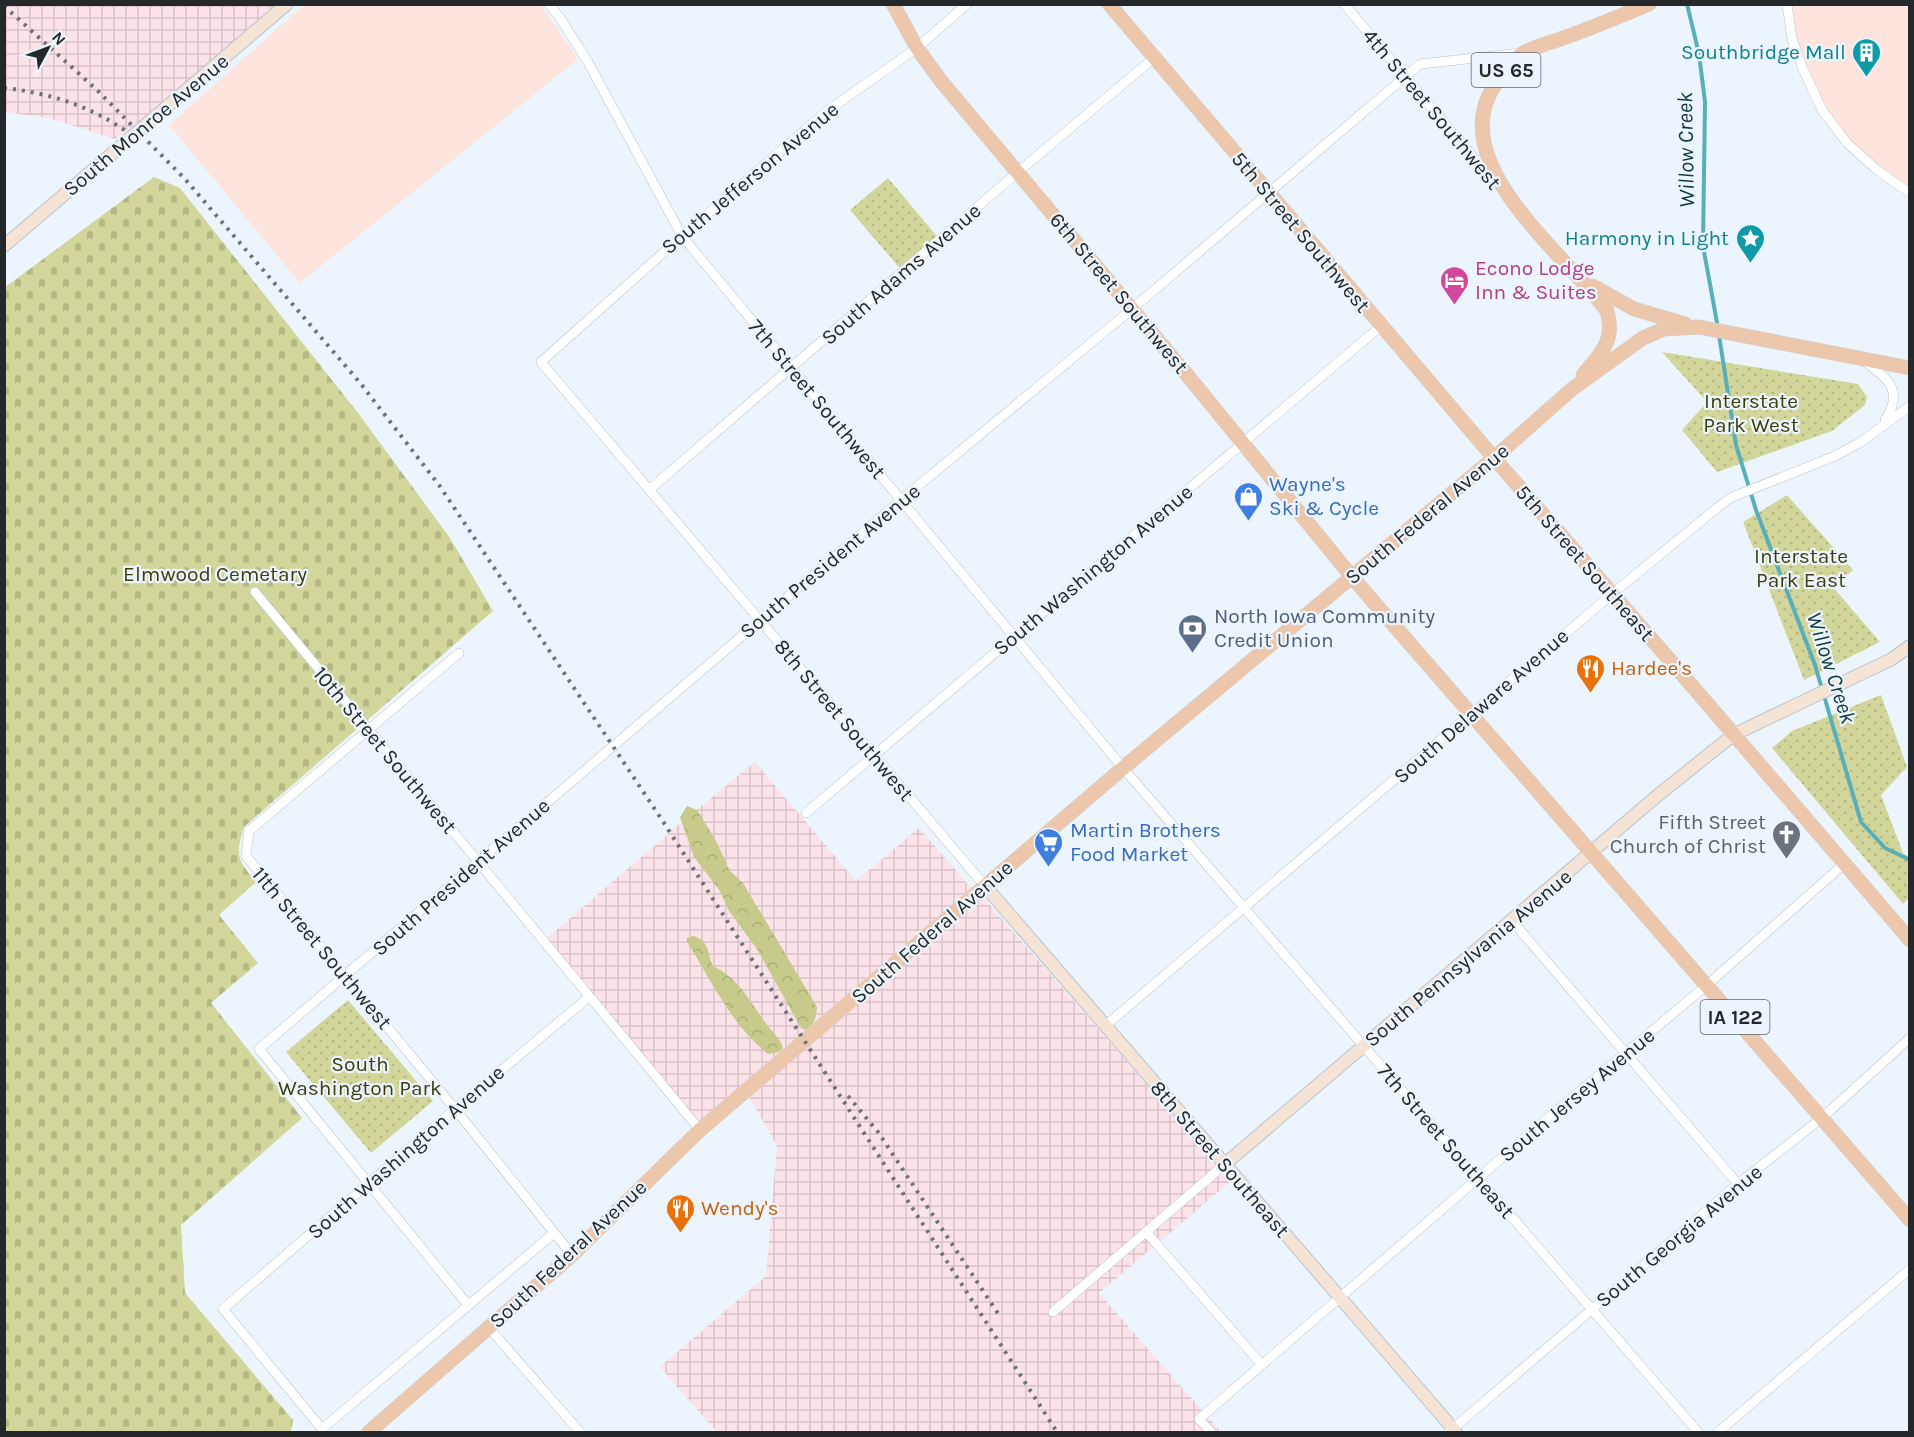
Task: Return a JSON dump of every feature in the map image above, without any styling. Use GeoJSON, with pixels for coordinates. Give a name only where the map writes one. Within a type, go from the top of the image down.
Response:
{"type":"FeatureCollection","features":[{"type":"Feature","properties":{"kind":"main road","name":"6th Street Southwest"},"geometry":{"type":"LineString","coordinates":[[893,4],[917,48],[956,99],[1353,577]]}},
{"type":"Feature","properties":{"kind":"main road","name":"5th Street Southwest"},"geometry":{"type":"LineString","coordinates":[[1109,4],[1494,459]]}},
{"type":"Feature","properties":{"kind":"main road","name":"US 65"},"geometry":{"type":"LineString","coordinates":[[1572,389],[1607,345],[1610,321],[1607,311],[1521,213],[1487,158],[1482,133],[1483,108],[1491,89],[1523,53],[1649,4]]}},
{"type":"Feature","properties":{"kind":"main road"},"geometry":{"type":"LineString","coordinates":[[1577,276],[1611,298],[1634,309],[1699,327]]}},
{"type":"Feature","properties":{"kind":"main road","name":"South Federal Avenue"},"geometry":{"type":"LineString","coordinates":[[369,1432],[572,1255],[700,1130],[1123,768],[1494,459],[1572,389],[1643,338],[1664,329],[1699,327],[1860,359]]}},
{"type":"Feature","properties":{"kind":"main road","name":"US 65"},"geometry":{"type":"LineString","coordinates":[[1860,359],[1910,368]]}},
{"type":"Feature","properties":{"kind":"main road","name":"5th Street Southeast"},"geometry":{"type":"LineString","coordinates":[[1494,459],[1910,940]]}},
{"type":"Feature","properties":{"kind":"main road","name":"IA 122"},"geometry":{"type":"LineString","coordinates":[[1353,577],[1910,1220]]}},
{"type":"Feature","properties":{"kind":"street","name":"South Monroe Avenue"},"geometry":{"type":"LineString","coordinates":[[4,246],[287,4]]}},
{"type":"Feature","properties":{"kind":"street","name":"7th Street Southwest"},"geometry":{"type":"LineString","coordinates":[[549,4],[588,62],[682,236],[1123,768]]}},
{"type":"Feature","properties":{"kind":"street","name":"South Jefferson Avenue"},"geometry":{"type":"LineString","coordinates":[[541,362],[827,111],[917,48],[968,4]]}},
{"type":"Feature","properties":{"kind":"street","name":"4th Street Southwest"},"geometry":{"type":"LineString","coordinates":[[1344,4],[1521,213]]}},
{"type":"Feature","properties":{"kind":"street"},"geometry":{"type":"LineString","coordinates":[[1787,4],[1792,39],[1822,110],[1847,143],[1877,170],[1910,193]]}},
{"type":"Feature","properties":{"kind":"street"},"geometry":{"type":"LineString","coordinates":[[1405,77],[1420,64],[1523,53]]}},
{"type":"Feature","properties":{"kind":"street","name":"South Adams Avenue"},"geometry":{"type":"LineString","coordinates":[[649,490],[1154,58]]}},
{"type":"Feature","properties":{"kind":"street","name":"South President Avenue"},"geometry":{"type":"LineString","coordinates":[[369,1184],[259,1049],[901,500],[1132,309],[1405,77]]}},
{"type":"Feature","properties":{"kind":"street","name":"South Washington Avenue"},"geometry":{"type":"LineString","coordinates":[[806,813],[1381,326]]}},
{"type":"Feature","properties":{"kind":"street","name":"South Delaware Avenue"},"geometry":{"type":"LineString","coordinates":[[1860,359],[1880,372],[1893,389],[1894,401],[1891,411],[1882,425]]}},
{"type":"Feature","properties":{"kind":"street","name":"8th Street Southwest"},"geometry":{"type":"LineString","coordinates":[[541,362],[985,886]]}},
{"type":"Feature","properties":{"kind":"street","name":"South Delaware Avenue"},"geometry":{"type":"LineString","coordinates":[[1105,1026],[1612,594],[1730,498],[1835,456],[1861,442],[1910,406]]}},
{"type":"Feature","properties":{"kind":"street","name":"10th Street Southwest"},"geometry":{"type":"LineString","coordinates":[[255,592],[700,1130]]}},
{"type":"Feature","properties":{"kind":"street","name":"South Pennsylvania Avenue"},"geometry":{"type":"LineString","coordinates":[[1053,1312],[1657,796],[1733,735],[1892,659],[1910,646]]}},
{"type":"Feature","properties":{"kind":"street"},"geometry":{"type":"LineString","coordinates":[[368,729],[459,653]]}},
{"type":"Feature","properties":{"kind":"street","name":"11th Street Southwest"},"geometry":{"type":"LineString","coordinates":[[368,729],[249,831],[246,856],[572,1255]]}},
{"type":"Feature","properties":{"kind":"street","name":"7th Street Southeast"},"geometry":{"type":"LineString","coordinates":[[1123,768],[1698,1432]]}},
{"type":"Feature","properties":{"kind":"street","name":"South Jersey Avenue"},"geometry":{"type":"LineString","coordinates":[[1211,1432],[1199,1419],[1478,1178],[1707,985],[1844,864]]}},
{"type":"Feature","properties":{"kind":"street","name":"8th Street Southeast"},"geometry":{"type":"LineString","coordinates":[[985,886],[1453,1431]]}},
{"type":"Feature","properties":{"kind":"street"},"geometry":{"type":"LineString","coordinates":[[1512,921],[1738,1184]]}},
{"type":"Feature","properties":{"kind":"street","name":"South Washington Avenue"},"geometry":{"type":"LineString","coordinates":[[468,1305],[322,1430],[223,1309],[589,997]]}},
{"type":"Feature","properties":{"kind":"street","name":"South Georgia Avenue"},"geometry":{"type":"LineString","coordinates":[[1453,1431],[1738,1184],[1823,1117],[1910,1038]]}},
{"type":"Feature","properties":{"kind":"street"},"geometry":{"type":"LineString","coordinates":[[369,1184],[468,1305],[554,1233]]}},
{"type":"Feature","properties":{"kind":"street"},"geometry":{"type":"LineString","coordinates":[[1146,1233],[1262,1365]]}},
{"type":"Feature","properties":{"kind":"street"},"geometry":{"type":"LineString","coordinates":[[1718,1432],[1910,1269]]}},
{"type":"Feature","properties":{"kind":"street"},"geometry":{"type":"LineString","coordinates":[[489,1328],[580,1432]]}},
{"type":"Feature","properties":{"kind":"shaded area"},"geometry":{"type":"Polygon","coordinates":[[[5,5],[277,5],[142,120],[115,139],[49,118],[5,112],[5,5]]]}},
{"type":"Feature","properties":{"kind":"shaded area"},"geometry":{"type":"Polygon","coordinates":[[[304,5],[541,5],[578,59],[300,283],[169,125],[304,5]]]}},
{"type":"Feature","properties":{"kind":"shaded area","name":"Southbridge Mall"},"geometry":{"type":"Polygon","coordinates":[[[1788,5],[1909,5],[1909,193],[1847,143],[1803,69],[1788,5]]]}},
{"type":"Feature","properties":{"kind":"shaded area"},"geometry":{"type":"Polygon","coordinates":[[[755,762],[856,881],[919,828],[972,889],[700,1123],[546,939],[755,762]]]}},
{"type":"Feature","properties":{"kind":"shaded area"},"geometry":{"type":"Polygon","coordinates":[[[982,896],[1231,1181],[1099,1293],[1221,1432],[717,1432],[660,1367],[766,1276],[777,1146],[749,1097],[982,896]]]}},
{"type":"Feature","properties":{"kind":"green space","name":"Elmwood Cemetary"},"geometry":{"type":"Polygon","coordinates":[[[154,177],[180,188],[358,413],[450,538],[493,611],[244,827],[239,845],[241,862],[256,882],[219,915],[258,963],[211,1003],[302,1118],[181,1225],[185,1293],[293,1420],[291,1432],[5,1432],[4,288],[154,177]]]}},
{"type":"Feature","properties":{"kind":"green space"},"geometry":{"type":"Polygon","coordinates":[[[888,178],[940,240],[903,272],[850,210],[888,178]]]}},
{"type":"Feature","properties":{"kind":"green space","name":"Interstate Park West"},"geometry":{"type":"Polygon","coordinates":[[[1662,352],[1858,384],[1867,397],[1865,405],[1832,431],[1717,472],[1682,430],[1707,402],[1662,352]]]}},
{"type":"Feature","properties":{"kind":"green space","name":"Interstate Park East"},"geometry":{"type":"Polygon","coordinates":[[[1787,495],[1853,570],[1833,587],[1880,642],[1804,680],[1743,522],[1787,495]]]}},
{"type":"Feature","properties":{"kind":"green space"},"geometry":{"type":"Polygon","coordinates":[[[1881,695],[1907,767],[1881,795],[1903,853],[1909,857],[1909,898],[1903,904],[1772,748],[1792,731],[1881,695]]]}},
{"type":"Feature","properties":{"kind":"green space"},"geometry":{"type":"Polygon","coordinates":[[[687,806],[697,810],[715,839],[730,871],[743,883],[817,1007],[815,1020],[807,1031],[801,1028],[757,949],[729,911],[720,891],[694,857],[680,817],[687,806]]]}},
{"type":"Feature","properties":{"kind":"green space"},"geometry":{"type":"Polygon","coordinates":[[[693,936],[705,944],[713,966],[730,977],[744,992],[780,1041],[783,1048],[779,1052],[768,1054],[743,1030],[687,942],[687,938],[693,936]]]}},
{"type":"Feature","properties":{"kind":"green space","name":"South Washington Park"},"geometry":{"type":"Polygon","coordinates":[[[348,1000],[433,1101],[371,1153],[286,1052],[348,1000]]]}},
{"type":"Feature","properties":{"kind":"waterway","name":"Willow Creek"},"geometry":{"type":"LineString","coordinates":[[1687,4],[1699,54],[1705,102],[1703,246],[1718,328]]}},
{"type":"Feature","properties":{"kind":"waterway","name":"Willow Creek"},"geometry":{"type":"LineString","coordinates":[[1719,335],[1736,445],[1756,510],[1815,665],[1861,822],[1885,848],[1910,860]]}},
{"type":"Feature","properties":{"kind":"railway"},"geometry":{"type":"LineString","coordinates":[[4,6],[97,90],[185,179],[361,384],[439,485],[662,820],[1057,1432]]}},
{"type":"Feature","properties":{"kind":"railway"},"geometry":{"type":"LineString","coordinates":[[4,88],[56,98],[89,110],[134,137]]}},
{"type":"Feature","properties":{"kind":"railway"},"geometry":{"type":"LineString","coordinates":[[848,1096],[878,1132],[999,1315]]}},
{"type":"Feature","properties":{"kind":"place","name":"Southbridge Mall"},"geometry":{"type":"Point","coordinates":[1867,78]}},
{"type":"Feature","properties":{"kind":"place","name":"Harmony in Light"},"geometry":{"type":"Point","coordinates":[1750,264]}},
{"type":"Feature","properties":{"kind":"place","name":"Econo Lodge Inn & Suites"},"geometry":{"type":"Point","coordinates":[1454,306]}},
{"type":"Feature","properties":{"kind":"place","name":"Wayne's Ski & Cycle"},"geometry":{"type":"Point","coordinates":[1248,522]}},
{"type":"Feature","properties":{"kind":"place","name":"North Iowa Community Credit Union"},"geometry":{"type":"Point","coordinates":[1193,654]}},
{"type":"Feature","properties":{"kind":"place","name":"Hardee's"},"geometry":{"type":"Point","coordinates":[1590,694]}},
{"type":"Feature","properties":{"kind":"place","name":"Fifth Street Church of Christ"},"geometry":{"type":"Point","coordinates":[1787,860]}},
{"type":"Feature","properties":{"kind":"place","name":"Martin Brothers Food Market"},"geometry":{"type":"Point","coordinates":[1049,868]}},
{"type":"Feature","properties":{"kind":"place","name":"Wendy's"},"geometry":{"type":"Point","coordinates":[680,1234]}}]}
